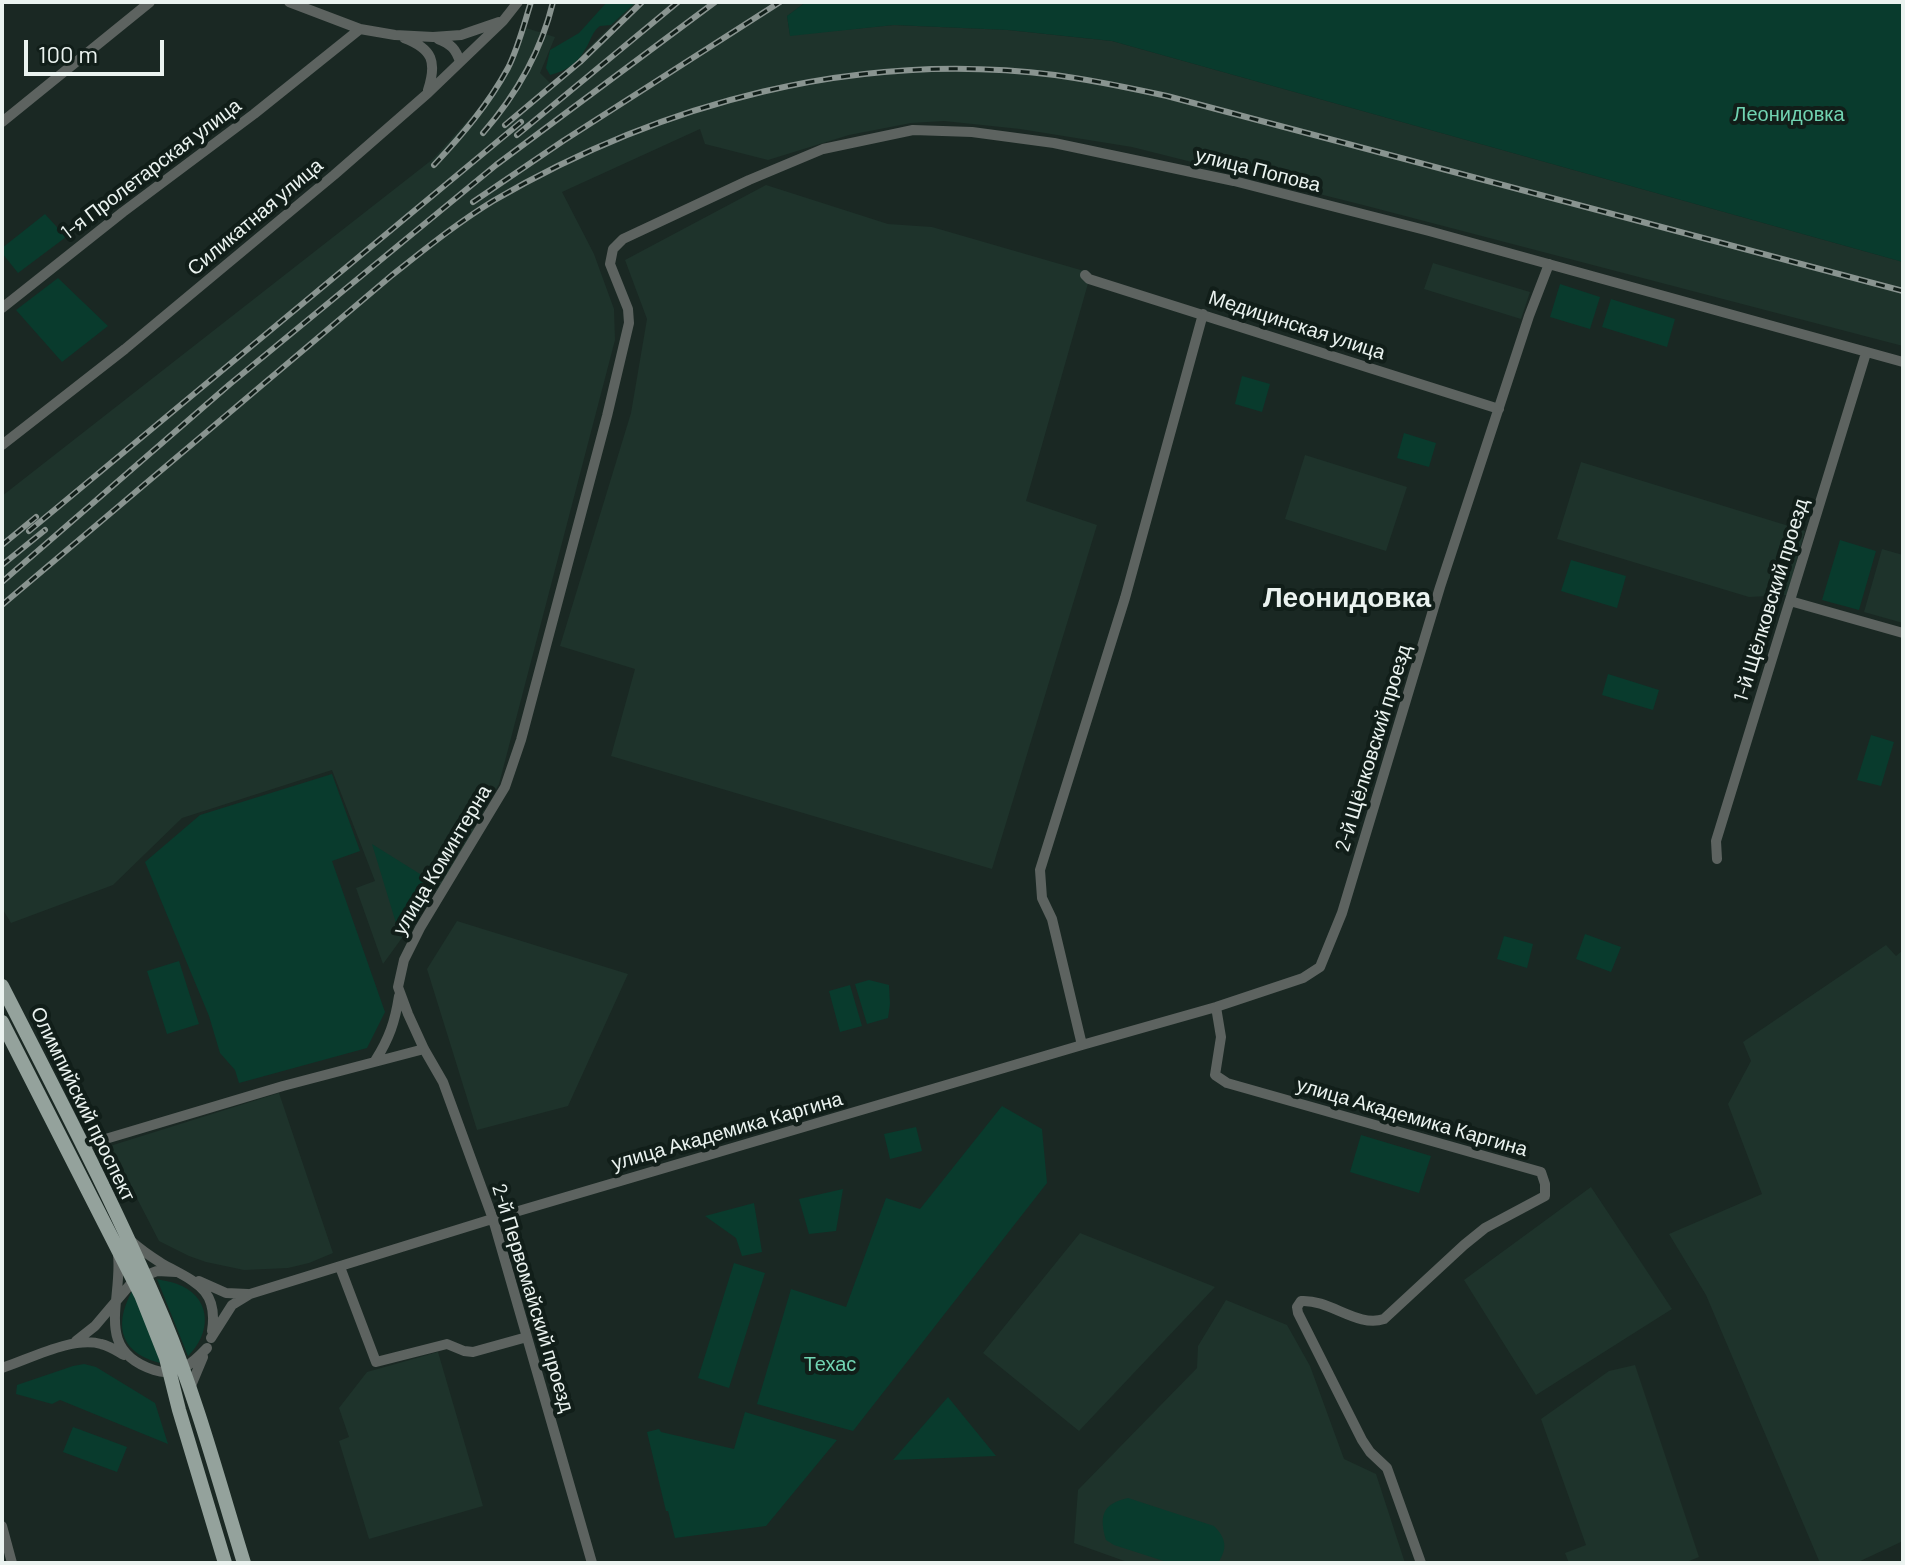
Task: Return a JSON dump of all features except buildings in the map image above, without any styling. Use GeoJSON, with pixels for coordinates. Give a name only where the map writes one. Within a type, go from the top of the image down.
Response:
{"type":"FeatureCollection","features":[{"type":"Feature","properties":{"kind":"main road","name":"Олимпийский проспект"},"geometry":{"type":"LineString","coordinates":[[2,986],[82,1146],[122,1244]]}},
{"type":"Feature","properties":{"kind":"main road","name":"Олимпийский проспект"},"geometry":{"type":"LineString","coordinates":[[2,1022],[139,1278],[141,1295],[176,1371],[244,1563]]}},
{"type":"Feature","properties":{"kind":"main road","name":"Олимпийский проспект"},"geometry":{"type":"LineString","coordinates":[[182,1390],[225,1563]]}},
{"type":"Feature","properties":{"kind":"street"},"geometry":{"type":"LineString","coordinates":[[2,122],[150,2]]}},
{"type":"Feature","properties":{"kind":"street"},"geometry":{"type":"LineString","coordinates":[[289,2],[360,29],[395,35],[461,35],[503,21]]}},
{"type":"Feature","properties":{"kind":"street","name":"Силикатная улица"},"geometry":{"type":"LineString","coordinates":[[2,445],[224,268],[428,93],[503,21],[518,2]]}},
{"type":"Feature","properties":{"kind":"street","name":"1-я Пролетарская улица"},"geometry":{"type":"LineString","coordinates":[[2,308],[360,29]]}},
{"type":"Feature","properties":{"kind":"street"},"geometry":{"type":"LineString","coordinates":[[395,35],[424,48],[434,65],[428,93]]}},
{"type":"Feature","properties":{"kind":"street"},"geometry":{"type":"LineString","coordinates":[[433,37],[452,46],[460,62]]}},
{"type":"Feature","properties":{"kind":"street","name":"улица Попова"},"geometry":{"type":"LineString","coordinates":[[613,249],[623,239],[823,149],[913,130],[972,132],[1066,145],[1234,181],[1429,231],[1903,362]]}},
{"type":"Feature","properties":{"kind":"street","name":"улица Коминтерна"},"geometry":{"type":"LineString","coordinates":[[375,1061],[389,1037],[395,1018],[404,960],[505,787],[521,740],[629,323],[628,309],[610,264],[613,249]]}},
{"type":"Feature","properties":{"kind":"street","name":"2-й Щёлковский проезд"},"geometry":{"type":"LineString","coordinates":[[1320,967],[1342,913],[1440,587],[1549,264]]}},
{"type":"Feature","properties":{"kind":"street","name":"Медицинская улица"},"geometry":{"type":"LineString","coordinates":[[1085,275],[1089,279],[1499,409]]}},
{"type":"Feature","properties":{"kind":"street"},"geometry":{"type":"LineString","coordinates":[[1082,1045],[1052,919],[1042,898],[1040,870],[1125,598],[1203,314]]}},
{"type":"Feature","properties":{"kind":"street","name":"1-й Щёлковский проезд"},"geometry":{"type":"LineString","coordinates":[[1717,859],[1716,841],[1866,353]]}},
{"type":"Feature","properties":{"kind":"street"},"geometry":{"type":"LineString","coordinates":[[1790,601],[1903,633]]}},
{"type":"Feature","properties":{"kind":"street","name":"улица Академика Каргина"},"geometry":{"type":"LineString","coordinates":[[250,1294],[493,1219],[1216,1007],[1303,978],[1320,967]]}},
{"type":"Feature","properties":{"kind":"street"},"geometry":{"type":"LineString","coordinates":[[82,1146],[283,1086],[424,1049],[399,994]]}},
{"type":"Feature","properties":{"kind":"street","name":"улица Академика Каргина"},"geometry":{"type":"LineString","coordinates":[[1216,1007],[1221,1037],[1215,1075],[1227,1083],[1541,1172],[1545,1196],[1485,1228],[1384,1319],[1364,1321],[1313,1301],[1301,1301],[1297,1307],[1362,1440],[1387,1468],[1421,1563]]}},
{"type":"Feature","properties":{"kind":"street","name":"2-й Первомайский проезд"},"geometry":{"type":"LineString","coordinates":[[424,1049],[443,1082],[493,1219],[592,1563]]}},
{"type":"Feature","properties":{"kind":"street","name":"Олимпийский проспект"},"geometry":{"type":"LineString","coordinates":[[133,1361],[121,1347],[115,1332],[122,1244],[146,1253],[182,1274],[208,1295],[214,1323],[209,1343],[182,1390]]}},
{"type":"Feature","properties":{"kind":"street"},"geometry":{"type":"LineString","coordinates":[[340,1267],[376,1362],[447,1344],[473,1352],[527,1337]]}},
{"type":"Feature","properties":{"kind":"street"},"geometry":{"type":"LineString","coordinates":[[71,1344],[95,1326],[139,1278],[157,1271],[182,1274],[226,1293],[250,1294]]}},
{"type":"Feature","properties":{"kind":"street"},"geometry":{"type":"LineString","coordinates":[[145,1367],[160,1372],[176,1371],[196,1360],[232,1305],[250,1294]]}},
{"type":"Feature","properties":{"kind":"street"},"geometry":{"type":"LineString","coordinates":[[2,1368],[71,1344],[98,1343],[111,1347],[182,1390]]}},
{"type":"Feature","properties":{"kind":"street"},"geometry":{"type":"LineString","coordinates":[[2,1526],[12,1563]]}},
{"type":"Feature","properties":{"kind":"shaded area"},"geometry":{"type":"Polygon","coordinates":[[[636,2],[806,2],[787,16],[790,35],[894,25],[1008,30],[1112,41],[1903,262],[1903,346],[1132,147],[1020,129],[944,121],[911,123],[849,135],[768,160],[705,144],[700,129],[562,192],[594,254],[614,309],[615,340],[499,784],[452,869],[383,964],[356,888],[375,881],[332,770],[182,818],[113,885],[11,923],[2,908],[2,496],[433,159],[480,107],[506,67],[523,27],[555,37],[540,73],[551,84],[636,2]]]}},
{"type":"Feature","properties":{"kind":"shaded area"},"geometry":{"type":"Polygon","coordinates":[[[766,185],[888,224],[932,227],[1091,273],[1026,501],[1097,525],[992,869],[611,756],[635,669],[560,646],[631,413],[647,319],[625,260],[766,185]]]}},
{"type":"Feature","properties":{"kind":"shaded area"},"geometry":{"type":"Polygon","coordinates":[[[1433,263],[1530,292],[1521,319],[1424,289],[1433,263]]]}},
{"type":"Feature","properties":{"kind":"shaded area"},"geometry":{"type":"Polygon","coordinates":[[[1305,455],[1407,487],[1386,551],[1285,519],[1305,455]]]}},
{"type":"Feature","properties":{"kind":"shaded area"},"geometry":{"type":"Polygon","coordinates":[[[1581,462],[1805,531],[1787,595],[1749,597],[1557,539],[1581,462]]]}},
{"type":"Feature","properties":{"kind":"shaded area"},"geometry":{"type":"Polygon","coordinates":[[[1882,549],[1903,555],[1903,623],[1864,612],[1882,549]]]}},
{"type":"Feature","properties":{"kind":"shaded area"},"geometry":{"type":"Polygon","coordinates":[[[457,921],[628,974],[568,1106],[477,1130],[427,969],[457,921]]]}},
{"type":"Feature","properties":{"kind":"shaded area"},"geometry":{"type":"Polygon","coordinates":[[[1886,945],[1896,956],[1903,950],[1903,1541],[1856,1563],[1820,1563],[1706,1295],[1669,1234],[1762,1194],[1728,1104],[1751,1061],[1743,1042],[1886,945]]]}},
{"type":"Feature","properties":{"kind":"shaded area"},"geometry":{"type":"Polygon","coordinates":[[[279,1093],[333,1253],[288,1268],[244,1270],[206,1262],[159,1241],[110,1146],[279,1093]]]}},
{"type":"Feature","properties":{"kind":"shaded area"},"geometry":{"type":"Polygon","coordinates":[[[1591,1187],[1672,1309],[1536,1395],[1464,1280],[1591,1187]]]}},
{"type":"Feature","properties":{"kind":"shaded area"},"geometry":{"type":"Polygon","coordinates":[[[1080,1233],[1215,1287],[1079,1431],[983,1353],[1080,1233]]]}},
{"type":"Feature","properties":{"kind":"shaded area"},"geometry":{"type":"Polygon","coordinates":[[[1226,1300],[1287,1325],[1310,1366],[1344,1459],[1376,1474],[1405,1563],[1130,1563],[1074,1543],[1078,1490],[1197,1368],[1198,1346],[1226,1300]]]}},
{"type":"Feature","properties":{"kind":"shaded area"},"geometry":{"type":"Polygon","coordinates":[[[438,1352],[483,1506],[369,1539],[339,1441],[349,1437],[339,1408],[367,1372],[438,1352]]]}},
{"type":"Feature","properties":{"kind":"shaded area"},"geometry":{"type":"Polygon","coordinates":[[[1635,1365],[1699,1557],[1684,1563],[1569,1563],[1565,1553],[1586,1545],[1541,1419],[1609,1371],[1635,1365]]]}},
{"type":"Feature","properties":{"kind":"green space"},"geometry":{"type":"Polygon","coordinates":[[[607,2],[636,2],[611,25],[597,28],[575,62],[550,75],[546,68],[550,50],[579,33],[607,2]]]}},
{"type":"Feature","properties":{"kind":"green space","name":"Леонидовка"},"geometry":{"type":"Polygon","coordinates":[[[806,2],[1903,2],[1903,262],[1112,41],[1008,30],[894,25],[790,36],[787,16],[806,2]]]}},
{"type":"Feature","properties":{"kind":"green space"},"geometry":{"type":"Polygon","coordinates":[[[45,214],[66,237],[18,273],[2,253],[2,248],[45,214]]]}},
{"type":"Feature","properties":{"kind":"green space"},"geometry":{"type":"Polygon","coordinates":[[[58,278],[108,326],[62,362],[16,310],[58,278]]]}},
{"type":"Feature","properties":{"kind":"green space"},"geometry":{"type":"Polygon","coordinates":[[[1560,284],[1600,297],[1590,329],[1550,317],[1560,284]]]}},
{"type":"Feature","properties":{"kind":"green space"},"geometry":{"type":"Polygon","coordinates":[[[1611,299],[1675,319],[1667,347],[1602,327],[1611,299]]]}},
{"type":"Feature","properties":{"kind":"green space"},"geometry":{"type":"Polygon","coordinates":[[[1242,376],[1270,384],[1262,412],[1235,404],[1242,376]]]}},
{"type":"Feature","properties":{"kind":"green space"},"geometry":{"type":"Polygon","coordinates":[[[1404,433],[1436,443],[1429,467],[1397,458],[1404,433]]]}},
{"type":"Feature","properties":{"kind":"green space"},"geometry":{"type":"Polygon","coordinates":[[[1840,540],[1876,551],[1859,610],[1822,600],[1840,540]]]}},
{"type":"Feature","properties":{"kind":"green space"},"geometry":{"type":"Polygon","coordinates":[[[1571,560],[1626,576],[1617,608],[1561,591],[1571,560]]]}},
{"type":"Feature","properties":{"kind":"green space"},"geometry":{"type":"Polygon","coordinates":[[[1608,674],[1659,690],[1653,710],[1602,695],[1608,674]]]}},
{"type":"Feature","properties":{"kind":"green space"},"geometry":{"type":"Polygon","coordinates":[[[1871,735],[1894,742],[1881,786],[1857,780],[1871,735]]]}},
{"type":"Feature","properties":{"kind":"green space"},"geometry":{"type":"Polygon","coordinates":[[[332,774],[360,851],[332,861],[385,1012],[367,1048],[239,1083],[235,1070],[220,1053],[209,1016],[145,862],[200,815],[332,774]]]}},
{"type":"Feature","properties":{"kind":"green space"},"geometry":{"type":"Polygon","coordinates":[[[372,844],[428,879],[399,933],[372,844]]]}},
{"type":"Feature","properties":{"kind":"green space"},"geometry":{"type":"Polygon","coordinates":[[[1585,934],[1621,947],[1611,972],[1576,959],[1585,934]]]}},
{"type":"Feature","properties":{"kind":"green space"},"geometry":{"type":"Polygon","coordinates":[[[1504,936],[1533,944],[1527,968],[1497,959],[1504,936]]]}},
{"type":"Feature","properties":{"kind":"green space"},"geometry":{"type":"Polygon","coordinates":[[[179,961],[199,1024],[167,1034],[147,971],[179,961]]]}},
{"type":"Feature","properties":{"kind":"green space"},"geometry":{"type":"Polygon","coordinates":[[[869,980],[889,985],[890,1004],[888,1018],[867,1024],[855,984],[869,980]]]}},
{"type":"Feature","properties":{"kind":"green space"},"geometry":{"type":"Polygon","coordinates":[[[850,985],[862,1026],[840,1032],[829,991],[850,985]]]}},
{"type":"Feature","properties":{"kind":"green space","name":"Техас"},"geometry":{"type":"Polygon","coordinates":[[[1002,1106],[1042,1129],[1047,1183],[853,1431],[757,1404],[791,1289],[846,1307],[886,1198],[920,1209],[1002,1106]]]}},
{"type":"Feature","properties":{"kind":"green space"},"geometry":{"type":"Polygon","coordinates":[[[916,1127],[922,1151],[890,1159],[884,1134],[916,1127]]]}},
{"type":"Feature","properties":{"kind":"green space"},"geometry":{"type":"Polygon","coordinates":[[[1361,1135],[1431,1156],[1419,1193],[1350,1172],[1361,1135]]]}},
{"type":"Feature","properties":{"kind":"green space"},"geometry":{"type":"Polygon","coordinates":[[[843,1189],[836,1231],[809,1234],[799,1199],[843,1189]]]}},
{"type":"Feature","properties":{"kind":"green space"},"geometry":{"type":"Polygon","coordinates":[[[754,1203],[762,1252],[742,1256],[736,1238],[705,1216],[754,1203]]]}},
{"type":"Feature","properties":{"kind":"green space"},"geometry":{"type":"Polygon","coordinates":[[[734,1263],[765,1273],[729,1388],[698,1378],[734,1263]]]}},
{"type":"Feature","properties":{"kind":"green space"},"geometry":{"type":"Polygon","coordinates":[[[157,1279],[192,1292],[203,1309],[204,1329],[188,1356],[157,1279]]]}},
{"type":"Feature","properties":{"kind":"green space"},"geometry":{"type":"Polygon","coordinates":[[[132,1291],[164,1364],[138,1354],[125,1338],[123,1317],[132,1291]]]}},
{"type":"Feature","properties":{"kind":"green space"},"geometry":{"type":"Polygon","coordinates":[[[84,1364],[96,1367],[155,1403],[168,1444],[60,1400],[52,1404],[16,1394],[17,1385],[84,1364]]]}},
{"type":"Feature","properties":{"kind":"green space"},"geometry":{"type":"Polygon","coordinates":[[[948,1397],[996,1456],[893,1460],[948,1397]]]}},
{"type":"Feature","properties":{"kind":"green space"},"geometry":{"type":"Polygon","coordinates":[[[745,1412],[837,1440],[766,1526],[675,1538],[647,1432],[659,1429],[734,1449],[745,1412]]]}},
{"type":"Feature","properties":{"kind":"green space"},"geometry":{"type":"Polygon","coordinates":[[[73,1427],[127,1447],[117,1472],[63,1452],[73,1427]]]}},
{"type":"Feature","properties":{"kind":"green space"},"geometry":{"type":"Polygon","coordinates":[[[1128,1498],[1214,1526],[1224,1543],[1218,1563],[1170,1563],[1106,1540],[1103,1524],[1105,1512],[1113,1504],[1128,1498]]]}},
{"type":"Feature","properties":{"kind":"railway"},"geometry":{"type":"LineString","coordinates":[[434,165],[474,119],[500,82],[515,52],[531,2]]}},
{"type":"Feature","properties":{"kind":"railway"},"geometry":{"type":"LineString","coordinates":[[483,133],[526,72],[542,38],[553,2]]}},
{"type":"Feature","properties":{"kind":"railway"},"geometry":{"type":"LineString","coordinates":[[505,125],[580,62],[642,2]]}},
{"type":"Feature","properties":{"kind":"railway"},"geometry":{"type":"LineString","coordinates":[[517,135],[678,2]]}},
{"type":"Feature","properties":{"kind":"railway"},"geometry":{"type":"LineString","coordinates":[[2,582],[230,384],[496,165],[715,2]]}},
{"type":"Feature","properties":{"kind":"railway"},"geometry":{"type":"LineString","coordinates":[[473,202],[780,2]]}},
{"type":"Feature","properties":{"kind":"railway"},"geometry":{"type":"LineString","coordinates":[[2,605],[391,276],[493,201],[558,166],[624,136],[693,111],[764,92],[835,78],[908,70],[981,69],[1055,75],[1125,87],[1903,291]]}},
{"type":"Feature","properties":{"kind":"railway"},"geometry":{"type":"LineString","coordinates":[[29,531],[521,122]]}},
{"type":"Feature","properties":{"kind":"railway"},"geometry":{"type":"LineString","coordinates":[[2,545],[36,517]]}},
{"type":"Feature","properties":{"kind":"railway"},"geometry":{"type":"LineString","coordinates":[[2,565],[45,530]]}},
{"type":"Feature","properties":{"kind":"district","name":"Леонидовка"},"geometry":{"type":"Point","coordinates":[1347,598]}}]}
